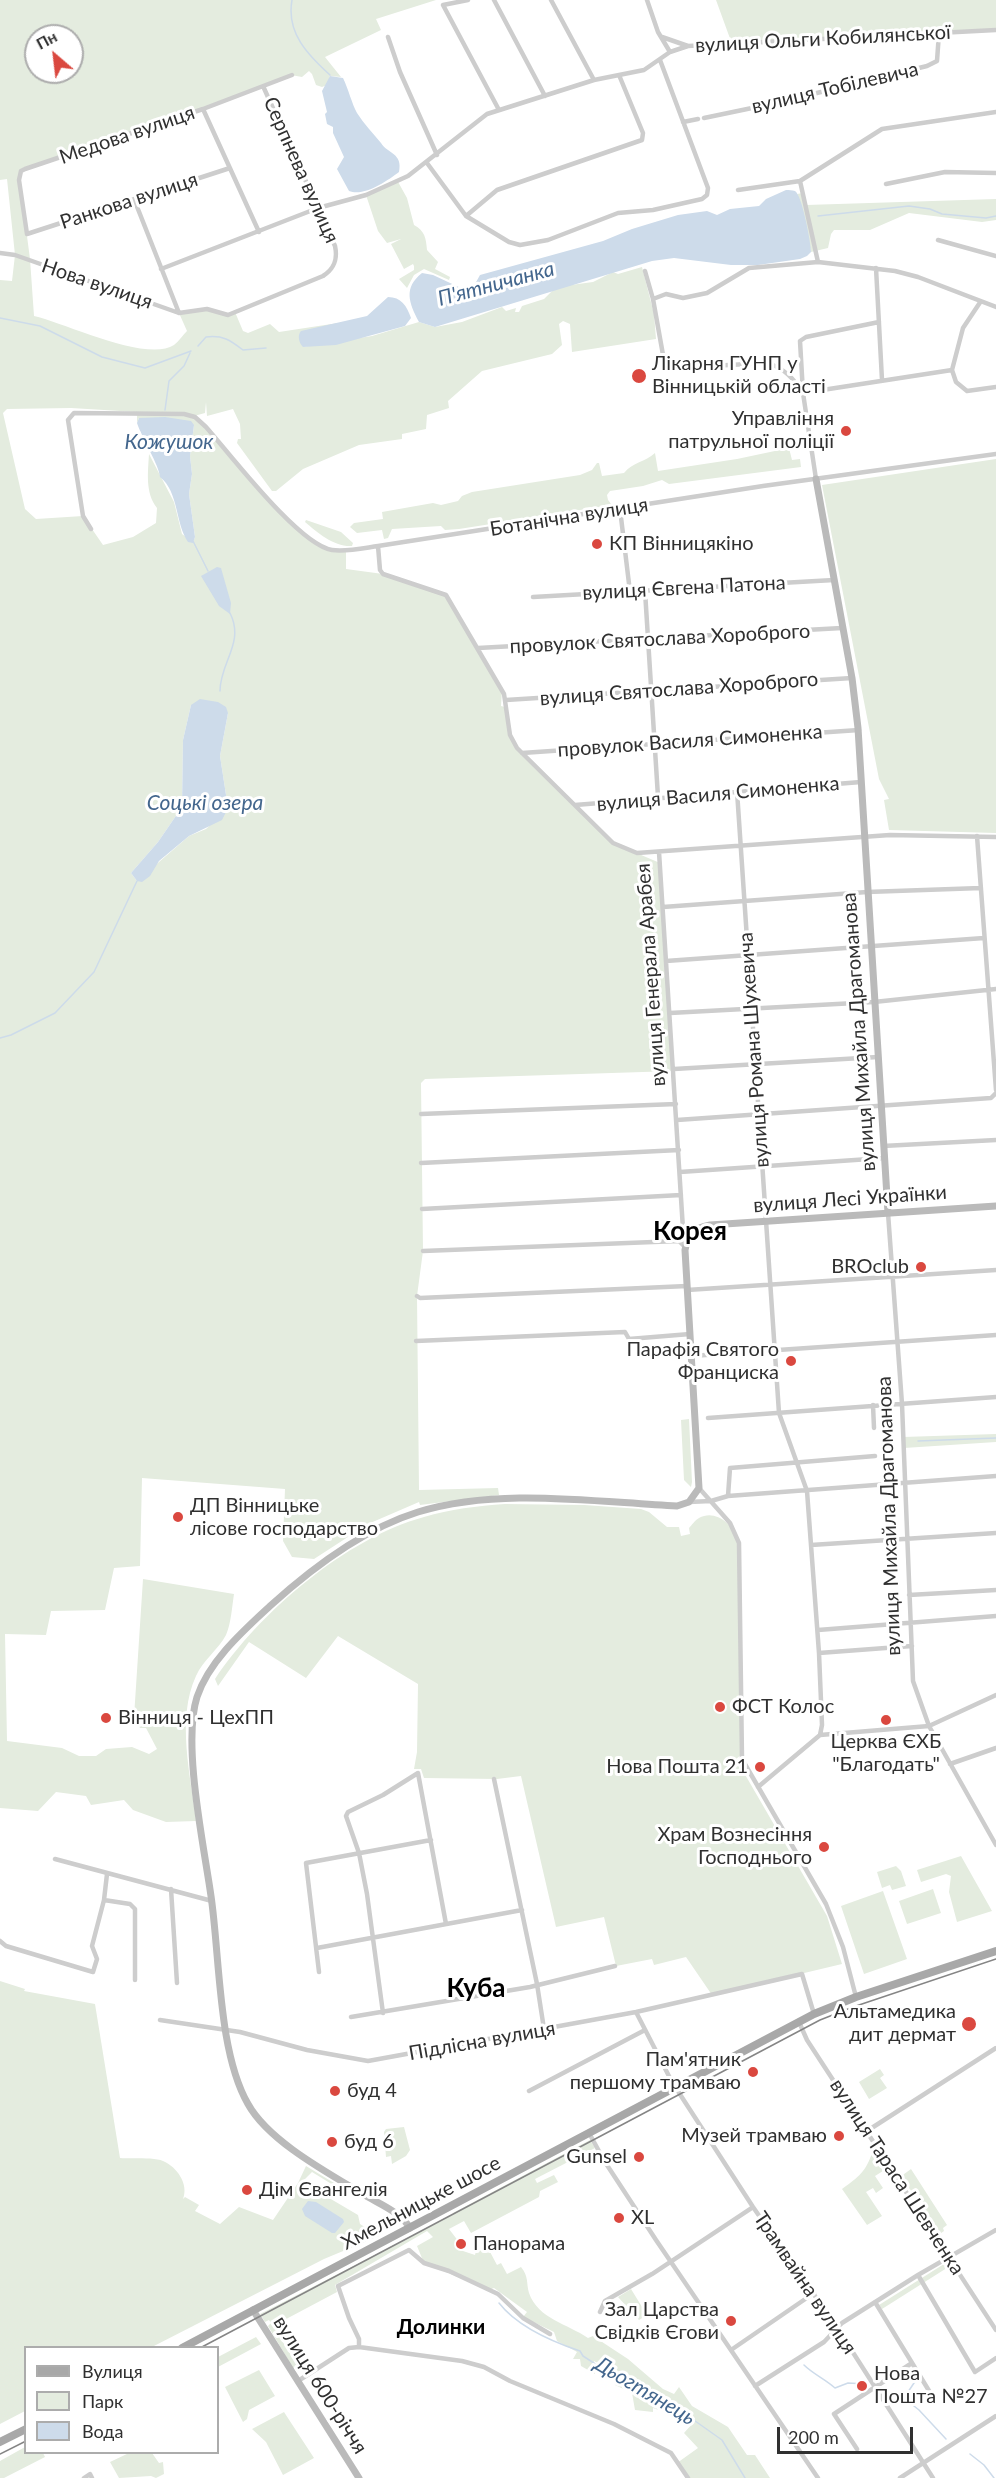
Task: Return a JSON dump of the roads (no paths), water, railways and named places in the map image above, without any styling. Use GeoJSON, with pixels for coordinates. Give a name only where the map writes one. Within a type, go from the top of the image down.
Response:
{"type":"FeatureCollection","features":[{"type":"Feature","properties":{"kind":"main road","name":"вулиця Михайла Драгоманова"},"geometry":{"type":"LineString","coordinates":[[816,478],[852,678],[859,730],[888,1213]]}},
{"type":"Feature","properties":{"kind":"main road","name":"вулиця Лесі Українки"},"geometry":{"type":"LineString","coordinates":[[710,1225],[996,1206]]}},
{"type":"Feature","properties":{"kind":"main road"},"geometry":{"type":"LineString","coordinates":[[410,2228],[400,2216],[267,2130],[243,2094],[233,2066],[226,2030],[212,1901],[199,1813],[193,1749],[193,1721],[197,1697],[212,1670],[234,1641],[282,1595],[332,1555],[366,1534],[420,1511],[455,1504],[512,1499],[583,1499],[676,1506],[689,1502],[699,1488],[684,1248],[692,1232],[710,1225]]}},
{"type":"Feature","properties":{"kind":"main road","name":"Хмельницьке шосе"},"geometry":{"type":"LineString","coordinates":[[186,2346],[814,2014],[856,1997],[996,1951]]}},
{"type":"Feature","properties":{"kind":"main road","name":"вулиця 600-річчя"},"geometry":{"type":"LineString","coordinates":[[253,2310],[360,2478]]}},
{"type":"Feature","properties":{"kind":"main road"},"geometry":{"type":"LineString","coordinates":[[0,2442],[24,2430]]}},
{"type":"Feature","properties":{"kind":"street"},"geometry":{"type":"LineString","coordinates":[[468,0],[443,5],[499,110]]}},
{"type":"Feature","properties":{"kind":"street"},"geometry":{"type":"LineString","coordinates":[[494,0],[545,96]]}},
{"type":"Feature","properties":{"kind":"street"},"geometry":{"type":"LineString","coordinates":[[551,0],[594,80]]}},
{"type":"Feature","properties":{"kind":"street"},"geometry":{"type":"LineString","coordinates":[[646,0],[670,52]]}},
{"type":"Feature","properties":{"kind":"street","name":"вулиця Ольги Кобилянської"},"geometry":{"type":"LineString","coordinates":[[161,269],[318,208],[368,194],[408,176],[477,121],[499,110],[594,80],[644,70],[670,52],[688,46],[996,30]]}},
{"type":"Feature","properties":{"kind":"street","name":"вулиця Тобілевича"},"geometry":{"type":"LineString","coordinates":[[683,122],[776,104],[927,66],[937,61],[939,33]]}},
{"type":"Feature","properties":{"kind":"street"},"geometry":{"type":"LineString","coordinates":[[661,36],[688,46]]}},
{"type":"Feature","properties":{"kind":"street"},"geometry":{"type":"LineString","coordinates":[[388,37],[400,72],[437,155]]}},
{"type":"Feature","properties":{"kind":"street"},"geometry":{"type":"LineString","coordinates":[[427,163],[466,216],[510,243],[530,244],[548,240],[618,213],[692,203],[707,195],[708,188],[660,60]]}},
{"type":"Feature","properties":{"kind":"street","name":"Медова вулиця"},"geometry":{"type":"LineString","coordinates":[[27,234],[19,180],[21,171],[203,109],[292,75]]}},
{"type":"Feature","properties":{"kind":"street"},"geometry":{"type":"LineString","coordinates":[[466,216],[497,190],[642,140],[643,133],[619,75]]}},
{"type":"Feature","properties":{"kind":"street","name":"Серпнева вулиця"},"geometry":{"type":"LineString","coordinates":[[179,313],[207,309],[228,315],[329,273],[334,267],[337,253],[263,86]]}},
{"type":"Feature","properties":{"kind":"street"},"geometry":{"type":"LineString","coordinates":[[203,109],[259,232]]}},
{"type":"Feature","properties":{"kind":"street"},"geometry":{"type":"LineString","coordinates":[[738,190],[800,181],[882,129],[996,112]]}},
{"type":"Feature","properties":{"kind":"street","name":"Ранкова вулиця"},"geometry":{"type":"LineString","coordinates":[[27,234],[230,168]]}},
{"type":"Feature","properties":{"kind":"street"},"geometry":{"type":"LineString","coordinates":[[886,184],[945,172],[996,173]]}},
{"type":"Feature","properties":{"kind":"street"},"geometry":{"type":"LineString","coordinates":[[800,181],[818,262]]}},
{"type":"Feature","properties":{"kind":"street"},"geometry":{"type":"LineString","coordinates":[[134,199],[179,313]]}},
{"type":"Feature","properties":{"kind":"street"},"geometry":{"type":"LineString","coordinates":[[938,240],[996,256]]}},
{"type":"Feature","properties":{"kind":"street","name":"Нова вулиця"},"geometry":{"type":"LineString","coordinates":[[0,253],[15,255],[179,313]]}},
{"type":"Feature","properties":{"kind":"street"},"geometry":{"type":"LineString","coordinates":[[653,299],[666,294],[683,298],[699,295],[727,283],[749,268],[818,262],[876,268],[918,277],[996,307]]}},
{"type":"Feature","properties":{"kind":"street"},"geometry":{"type":"LineString","coordinates":[[876,268],[882,380]]}},
{"type":"Feature","properties":{"kind":"street"},"geometry":{"type":"LineString","coordinates":[[645,271],[653,299],[664,366],[670,368],[768,363],[781,368],[794,379],[803,393]]}},
{"type":"Feature","properties":{"kind":"street"},"geometry":{"type":"LineString","coordinates":[[981,301],[963,328],[952,370],[956,382],[967,391],[996,387]]}},
{"type":"Feature","properties":{"kind":"street"},"geometry":{"type":"LineString","coordinates":[[816,478],[803,393],[799,347],[802,339],[879,322]]}},
{"type":"Feature","properties":{"kind":"street"},"geometry":{"type":"LineString","coordinates":[[803,393],[952,370]]}},
{"type":"Feature","properties":{"kind":"street","name":"Ботанічна вулиця"},"geometry":{"type":"LineString","coordinates":[[91,529],[82,516],[69,420],[74,413],[184,414],[195,417],[289,520],[309,538],[331,550],[378,546],[816,478],[996,454]]}},
{"type":"Feature","properties":{"kind":"street"},"geometry":{"type":"LineString","coordinates":[[620,509],[630,591]]}},
{"type":"Feature","properties":{"kind":"street","name":"вулиця Генерала Арабея"},"geometry":{"type":"LineString","coordinates":[[378,546],[380,570],[383,574],[446,595],[506,700],[510,735],[522,753],[613,843],[637,853],[659,852],[684,1248]]}},
{"type":"Feature","properties":{"kind":"street","name":"вулиця Євгена Патона"},"geometry":{"type":"LineString","coordinates":[[533,597],[834,580]]}},
{"type":"Feature","properties":{"kind":"street"},"geometry":{"type":"LineString","coordinates":[[645,591],[658,797]]}},
{"type":"Feature","properties":{"kind":"street","name":"провулок Святослава Хороброго"},"geometry":{"type":"LineString","coordinates":[[478,648],[842,628]]}},
{"type":"Feature","properties":{"kind":"street","name":"вулиця Святослава Хороброго"},"geometry":{"type":"LineString","coordinates":[[506,700],[852,678]]}},
{"type":"Feature","properties":{"kind":"street","name":"провулок Василя Симоненка"},"geometry":{"type":"LineString","coordinates":[[522,753],[859,730]]}},
{"type":"Feature","properties":{"kind":"street","name":"вулиця Василя Симоненка"},"geometry":{"type":"LineString","coordinates":[[575,806],[658,797],[861,782]]}},
{"type":"Feature","properties":{"kind":"street","name":"вулиця Романа Шухевича"},"geometry":{"type":"LineString","coordinates":[[737,791],[779,1413],[807,1491],[818,1630],[822,1725],[820,1735]]}},
{"type":"Feature","properties":{"kind":"street"},"geometry":{"type":"LineString","coordinates":[[659,852],[890,835],[996,837]]}},
{"type":"Feature","properties":{"kind":"street"},"geometry":{"type":"LineString","coordinates":[[677,1120],[991,1098],[996,1092],[977,836]]}},
{"type":"Feature","properties":{"kind":"street"},"geometry":{"type":"LineString","coordinates":[[663,907],[745,903],[867,892],[981,888]]}},
{"type":"Feature","properties":{"kind":"street"},"geometry":{"type":"LineString","coordinates":[[666,961],[984,938]]}},
{"type":"Feature","properties":{"kind":"street"},"geometry":{"type":"LineString","coordinates":[[670,1013],[874,1002],[996,989]]}},
{"type":"Feature","properties":{"kind":"street"},"geometry":{"type":"LineString","coordinates":[[674,1069],[878,1057]]}},
{"type":"Feature","properties":{"kind":"street"},"geometry":{"type":"LineString","coordinates":[[421,1114],[676,1104]]}},
{"type":"Feature","properties":{"kind":"street"},"geometry":{"type":"LineString","coordinates":[[883,1146],[996,1140]]}},
{"type":"Feature","properties":{"kind":"street"},"geometry":{"type":"LineString","coordinates":[[421,1163],[679,1150]]}},
{"type":"Feature","properties":{"kind":"street"},"geometry":{"type":"LineString","coordinates":[[680,1173],[884,1158]]}},
{"type":"Feature","properties":{"kind":"street"},"geometry":{"type":"LineString","coordinates":[[422,1209],[681,1195]]}},
{"type":"Feature","properties":{"kind":"street","name":"вулиця Михайла Драгоманова"},"geometry":{"type":"LineString","coordinates":[[888,1213],[902,1404],[913,1681],[929,1726],[996,1845]]}},
{"type":"Feature","properties":{"kind":"street"},"geometry":{"type":"LineString","coordinates":[[684,1228],[710,1225]]}},
{"type":"Feature","properties":{"kind":"street"},"geometry":{"type":"LineString","coordinates":[[423,1251],[679,1241],[684,1248]]}},
{"type":"Feature","properties":{"kind":"street"},"geometry":{"type":"LineString","coordinates":[[417,1296],[420,1298],[771,1285],[996,1270]]}},
{"type":"Feature","properties":{"kind":"street"},"geometry":{"type":"LineString","coordinates":[[416,1341],[625,1332],[629,1339],[690,1334]]}},
{"type":"Feature","properties":{"kind":"street"},"geometry":{"type":"LineString","coordinates":[[691,1356],[996,1335]]}},
{"type":"Feature","properties":{"kind":"street"},"geometry":{"type":"LineString","coordinates":[[708,1418],[996,1397]]}},
{"type":"Feature","properties":{"kind":"street"},"geometry":{"type":"LineString","coordinates":[[873,1405],[874,1428]]}},
{"type":"Feature","properties":{"kind":"street"},"geometry":{"type":"LineString","coordinates":[[728,1496],[730,1468],[875,1456]]}},
{"type":"Feature","properties":{"kind":"street"},"geometry":{"type":"LineString","coordinates":[[689,1502],[711,1501],[728,1496],[996,1476]]}},
{"type":"Feature","properties":{"kind":"street"},"geometry":{"type":"LineString","coordinates":[[699,1488],[730,1523],[739,1543],[741,1755],[826,1904],[843,1947],[856,1997]]}},
{"type":"Feature","properties":{"kind":"street"},"geometry":{"type":"LineString","coordinates":[[811,1545],[996,1533]]}},
{"type":"Feature","properties":{"kind":"street"},"geometry":{"type":"LineString","coordinates":[[909,1595],[996,1590]]}},
{"type":"Feature","properties":{"kind":"street"},"geometry":{"type":"LineString","coordinates":[[818,1630],[996,1616]]}},
{"type":"Feature","properties":{"kind":"street"},"geometry":{"type":"LineString","coordinates":[[819,1653],[912,1646]]}},
{"type":"Feature","properties":{"kind":"street"},"geometry":{"type":"LineString","coordinates":[[758,1787],[820,1735],[929,1726],[996,1695]]}},
{"type":"Feature","properties":{"kind":"street"},"geometry":{"type":"LineString","coordinates":[[950,1764],[996,1748]]}},
{"type":"Feature","properties":{"kind":"street"},"geometry":{"type":"LineString","coordinates":[[382,2013],[359,1853],[346,1816],[348,1812],[383,1795],[418,1773],[446,1924]]}},
{"type":"Feature","properties":{"kind":"street"},"geometry":{"type":"LineString","coordinates":[[494,1779],[537,1984],[544,2030]]}},
{"type":"Feature","properties":{"kind":"street"},"geometry":{"type":"LineString","coordinates":[[988,1832],[996,1829]]}},
{"type":"Feature","properties":{"kind":"street"},"geometry":{"type":"LineString","coordinates":[[320,1972],[306,1863],[431,1840]]}},
{"type":"Feature","properties":{"kind":"street"},"geometry":{"type":"LineString","coordinates":[[55,1859],[212,1901]]}},
{"type":"Feature","properties":{"kind":"street"},"geometry":{"type":"LineString","coordinates":[[0,1941],[6,1946],[91,1973],[97,1965],[92,1946],[104,1900],[107,1874]]}},
{"type":"Feature","properties":{"kind":"street"},"geometry":{"type":"LineString","coordinates":[[171,1889],[177,1983]]}},
{"type":"Feature","properties":{"kind":"street"},"geometry":{"type":"LineString","coordinates":[[104,1900],[130,1904],[135,1909],[135,1980]]}},
{"type":"Feature","properties":{"kind":"street"},"geometry":{"type":"LineString","coordinates":[[317,1948],[522,1910]]}},
{"type":"Feature","properties":{"kind":"street"},"geometry":{"type":"LineString","coordinates":[[351,2017],[537,1984],[615,1966]]}},
{"type":"Feature","properties":{"kind":"street","name":"Підлісна вулиця"},"geometry":{"type":"LineString","coordinates":[[160,2020],[226,2030],[368,2061],[636,2012],[802,1974],[814,2014]]}},
{"type":"Feature","properties":{"kind":"street"},"geometry":{"type":"LineString","coordinates":[[636,2012],[676,2087]]}},
{"type":"Feature","properties":{"kind":"street","name":"вулиця Тараса Шевченка"},"geometry":{"type":"LineString","coordinates":[[799,2022],[807,2040],[996,2330]]}},
{"type":"Feature","properties":{"kind":"street"},"geometry":{"type":"LineString","coordinates":[[529,2091],[645,2030]]}},
{"type":"Feature","properties":{"kind":"street"},"geometry":{"type":"LineString","coordinates":[[867,2131],[996,2048]]}},
{"type":"Feature","properties":{"kind":"street","name":"Трамвайна вулиця"},"geometry":{"type":"LineString","coordinates":[[676,2087],[753,2207],[814,2293],[933,2478]]}},
{"type":"Feature","properties":{"kind":"street"},"geometry":{"type":"LineString","coordinates":[[589,2133],[605,2162],[671,2262],[818,2478]]}},
{"type":"Feature","properties":{"kind":"street"},"geometry":{"type":"LineString","coordinates":[[600,2312],[605,2301],[671,2262],[753,2207]]}},
{"type":"Feature","properties":{"kind":"street"},"geometry":{"type":"LineString","coordinates":[[755,2386],[824,2342],[837,2329],[875,2302],[996,2230]]}},
{"type":"Feature","properties":{"kind":"street"},"geometry":{"type":"LineString","coordinates":[[359,2347],[359,2339],[338,2286],[409,2250],[424,2263],[449,2271],[498,2294],[523,2318],[550,2334]]}},
{"type":"Feature","properties":{"kind":"street"},"geometry":{"type":"LineString","coordinates":[[918,2275],[975,2372],[996,2358]]}},
{"type":"Feature","properties":{"kind":"street"},"geometry":{"type":"LineString","coordinates":[[731,2350],[814,2293]]}},
{"type":"Feature","properties":{"kind":"street"},"geometry":{"type":"LineString","coordinates":[[875,2302],[934,2399]]}},
{"type":"Feature","properties":{"kind":"street"},"geometry":{"type":"LineString","coordinates":[[298,2381],[349,2348],[359,2347],[462,2361],[484,2367],[510,2381],[605,2420],[671,2453],[688,2478]]}},
{"type":"Feature","properties":{"kind":"street"},"geometry":{"type":"LineString","coordinates":[[857,2449],[834,2414],[912,2363]]}},
{"type":"Feature","properties":{"kind":"street"},"geometry":{"type":"LineString","coordinates":[[900,2478],[996,2416]]}},
{"type":"Feature","properties":{"kind":"street"},"geometry":{"type":"LineString","coordinates":[[84,2478],[90,2474],[92,2478]]}},
{"type":"Feature","properties":{"kind":"water"},"geometry":{"type":"Polygon","coordinates":[[[330,76],[343,78],[360,117],[384,147],[399,161],[399,172],[382,184],[368,190],[349,191],[337,169],[344,157],[333,133],[333,127],[327,124],[322,91],[330,76]]]}},
{"type":"Feature","properties":{"kind":"water"},"geometry":{"type":"Polygon","coordinates":[[[786,190],[795,191],[798,194],[808,230],[811,252],[800,259],[758,265],[731,265],[674,258],[652,261],[435,327],[419,322],[411,302],[412,284],[422,273],[433,275],[463,289],[475,284],[480,275],[603,241],[632,229],[678,215],[707,211],[717,215],[730,209],[759,206],[766,199],[786,190]]]}},
{"type":"Feature","properties":{"kind":"water"},"geometry":{"type":"Polygon","coordinates":[[[388,297],[400,300],[408,310],[411,318],[405,326],[336,345],[303,347],[300,343],[301,331],[367,316],[388,297]]]}},
{"type":"Feature","properties":{"kind":"water","name":"Кожушок"},"geometry":{"type":"Polygon","coordinates":[[[165,417],[191,421],[194,425],[189,494],[195,537],[193,543],[188,542],[184,534],[171,491],[160,477],[137,423],[139,418],[165,417]]]}},
{"type":"Feature","properties":{"kind":"water"},"geometry":{"type":"Polygon","coordinates":[[[217,567],[221,568],[231,603],[230,614],[219,606],[201,576],[217,567]]]}},
{"type":"Feature","properties":{"kind":"water","name":"Соцькі озера"},"geometry":{"type":"Polygon","coordinates":[[[200,699],[218,702],[226,707],[228,713],[220,756],[228,808],[222,820],[189,836],[159,861],[150,876],[142,882],[137,881],[131,873],[158,842],[182,807],[183,740],[191,705],[200,699]]]}},
{"type":"Feature","properties":{"kind":"water"},"geometry":{"type":"Polygon","coordinates":[[[308,2201],[316,2202],[343,2219],[344,2222],[335,2233],[305,2216],[302,2209],[308,2201]]]}},
{"type":"Feature","properties":{"kind":"waterway"},"geometry":{"type":"LineString","coordinates":[[292,0],[292,23],[300,42],[330,75]]}},
{"type":"Feature","properties":{"kind":"waterway","name":"П'ятничанка"},"geometry":{"type":"LineString","coordinates":[[818,216],[909,206],[930,209],[942,214],[986,218],[996,216]]}},
{"type":"Feature","properties":{"kind":"waterway","name":"П'ятничанка"},"geometry":{"type":"LineString","coordinates":[[0,318],[40,326],[102,357],[145,368],[191,351]]}},
{"type":"Feature","properties":{"kind":"waterway","name":"П'ятничанка"},"geometry":{"type":"LineString","coordinates":[[198,346],[206,337],[217,337],[226,339],[243,350],[266,348]]}},
{"type":"Feature","properties":{"kind":"waterway"},"geometry":{"type":"LineString","coordinates":[[165,410],[169,381],[184,366],[190,353]]}},
{"type":"Feature","properties":{"kind":"waterway"},"geometry":{"type":"LineString","coordinates":[[193,541],[208,571]]}},
{"type":"Feature","properties":{"kind":"waterway"},"geometry":{"type":"LineString","coordinates":[[220,691],[235,634],[230,613]]}},
{"type":"Feature","properties":{"kind":"waterway"},"geometry":{"type":"LineString","coordinates":[[0,1038],[11,1035],[55,1013],[94,972],[137,881]]}},
{"type":"Feature","properties":{"kind":"waterway"},"geometry":{"type":"LineString","coordinates":[[918,1441],[996,1438]]}},
{"type":"Feature","properties":{"kind":"waterway","name":"Дьогтянець"},"geometry":{"type":"LineString","coordinates":[[499,2303],[525,2326],[547,2338],[580,2351],[583,2356],[631,2387],[664,2399],[722,2440],[745,2478]]}},
{"type":"Feature","properties":{"kind":"waterway"},"geometry":{"type":"LineString","coordinates":[[804,2365],[835,2388],[848,2383],[866,2384]]}},
{"type":"Feature","properties":{"kind":"waterway"},"geometry":{"type":"LineString","coordinates":[[916,2380],[904,2398],[919,2410],[946,2439]]}},
{"type":"Feature","properties":{"kind":"waterway"},"geometry":{"type":"LineString","coordinates":[[970,2454],[984,2465],[994,2478]]}},
{"type":"Feature","properties":{"kind":"tram line"},"geometry":{"type":"LineString","coordinates":[[204,2346],[820,2020],[996,1959]]}},
{"type":"Feature","properties":{"kind":"tram line"},"geometry":{"type":"LineString","coordinates":[[0,2454],[24,2442]]}},
{"type":"Feature","properties":{"kind":"place","name":"Лікарня ГУНП у Вінницькій області"},"geometry":{"type":"Point","coordinates":[639,376]}},
{"type":"Feature","properties":{"kind":"place","name":"Управління патрульної поліції"},"geometry":{"type":"Point","coordinates":[846,431]}},
{"type":"Feature","properties":{"kind":"place","name":"КП Вінницякіно"},"geometry":{"type":"Point","coordinates":[597,544]}},
{"type":"Feature","properties":{"kind":"place","name":"BROclub"},"geometry":{"type":"Point","coordinates":[921,1267]}},
{"type":"Feature","properties":{"kind":"place","name":"Парафія Святого Франциска"},"geometry":{"type":"Point","coordinates":[791,1361]}},
{"type":"Feature","properties":{"kind":"place","name":"ДП Вінницьке лісове господарство"},"geometry":{"type":"Point","coordinates":[178,1517]}},
{"type":"Feature","properties":{"kind":"place","name":"ФСТ Колос"},"geometry":{"type":"Point","coordinates":[720,1707]}},
{"type":"Feature","properties":{"kind":"place","name":"Вінниця - ЦехПП"},"geometry":{"type":"Point","coordinates":[106,1718]}},
{"type":"Feature","properties":{"kind":"place","name":"Церква ЄХБ \"Благодать\""},"geometry":{"type":"Point","coordinates":[886,1720]}},
{"type":"Feature","properties":{"kind":"place","name":"Нова Пошта 21"},"geometry":{"type":"Point","coordinates":[760,1767]}},
{"type":"Feature","properties":{"kind":"place","name":"Храм Вознесіння Господнього"},"geometry":{"type":"Point","coordinates":[824,1847]}},
{"type":"Feature","properties":{"kind":"place","name":"Альтамедика дит дермат"},"geometry":{"type":"Point","coordinates":[969,2024]}},
{"type":"Feature","properties":{"kind":"place","name":"Пам'ятник першому трамваю"},"geometry":{"type":"Point","coordinates":[753,2072]}},
{"type":"Feature","properties":{"kind":"place","name":"буд 4"},"geometry":{"type":"Point","coordinates":[335,2091]}},
{"type":"Feature","properties":{"kind":"place","name":"Музей трамваю"},"geometry":{"type":"Point","coordinates":[839,2136]}},
{"type":"Feature","properties":{"kind":"place","name":"буд 6"},"geometry":{"type":"Point","coordinates":[332,2142]}},
{"type":"Feature","properties":{"kind":"place","name":"Gunsel"},"geometry":{"type":"Point","coordinates":[639,2157]}},
{"type":"Feature","properties":{"kind":"place","name":"Дім Євангелія"},"geometry":{"type":"Point","coordinates":[247,2190]}},
{"type":"Feature","properties":{"kind":"place","name":"XL"},"geometry":{"type":"Point","coordinates":[619,2218]}},
{"type":"Feature","properties":{"kind":"place","name":"Панорама"},"geometry":{"type":"Point","coordinates":[461,2244]}},
{"type":"Feature","properties":{"kind":"place","name":"Зал Царства Свідків Єгови"},"geometry":{"type":"Point","coordinates":[731,2321]}},
{"type":"Feature","properties":{"kind":"place","name":"Нова Пошта №27"},"geometry":{"type":"Point","coordinates":[862,2386]}},
{"type":"Feature","properties":{"kind":"district","name":"Корея"},"geometry":{"type":"Point","coordinates":[690,1232]}},
{"type":"Feature","properties":{"kind":"district","name":"Куба"},"geometry":{"type":"Point","coordinates":[476,1989]}},
{"type":"Feature","properties":{"kind":"district","name":"Долинки"},"geometry":{"type":"Point","coordinates":[441,2327]}}]}
